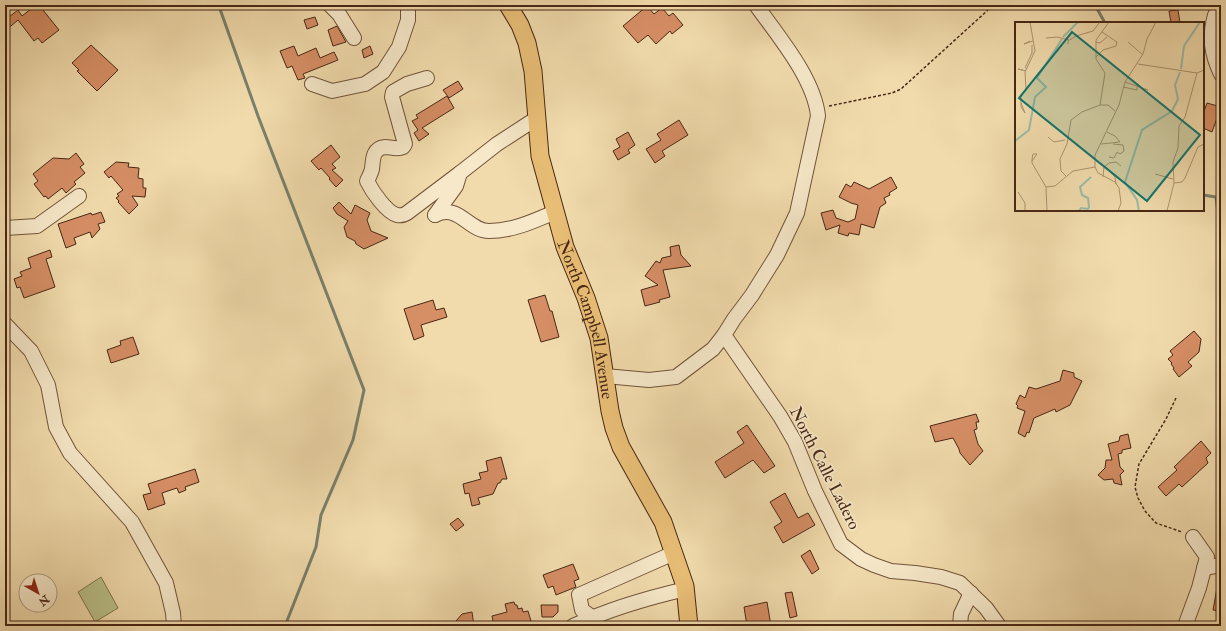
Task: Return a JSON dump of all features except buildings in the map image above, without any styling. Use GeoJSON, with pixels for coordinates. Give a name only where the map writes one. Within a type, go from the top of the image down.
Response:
{"type":"FeatureCollection","features":[{"type":"Feature","properties":{"kind":"main road","name":"North Campbell Avenue"},"geometry":{"type":"LineString","coordinates":[[508,5],[520,26],[527,43],[533,71],[540,156],[565,247],[586,298],[599,338],[610,411],[616,434],[621,446],[663,522],[686,590],[689,626]]}},
{"type":"Feature","properties":{"kind":"street"},"geometry":{"type":"LineString","coordinates":[[330,5],[339,14],[354,38]]}},
{"type":"Feature","properties":{"kind":"street"},"geometry":{"type":"LineString","coordinates":[[312,84],[332,91],[365,84],[383,72],[399,47],[408,20],[408,5]]}},
{"type":"Feature","properties":{"kind":"street"},"geometry":{"type":"LineString","coordinates":[[605,376],[649,380],[676,377],[708,352],[724,335],[752,295],[777,255],[797,213],[818,116],[817,109],[813,94],[801,71],[756,5]]}},
{"type":"Feature","properties":{"kind":"street"},"geometry":{"type":"LineString","coordinates":[[1214,12],[1210,39],[1216,63],[1221,74]]}},
{"type":"Feature","properties":{"kind":"street"},"geometry":{"type":"LineString","coordinates":[[427,78],[407,84],[393,92],[392,97],[405,144],[399,149],[383,147],[377,150],[372,158],[372,170],[367,181],[371,190],[387,208],[396,215],[401,216],[407,213],[497,144],[537,118]]}},
{"type":"Feature","properties":{"kind":"street"},"geometry":{"type":"LineString","coordinates":[[460,173],[456,186],[436,216],[443,212],[451,212],[462,217],[478,228],[488,231],[519,227],[555,212]]}},
{"type":"Feature","properties":{"kind":"street"},"geometry":{"type":"LineString","coordinates":[[5,228],[37,226],[79,196]]}},
{"type":"Feature","properties":{"kind":"street"},"geometry":{"type":"LineString","coordinates":[[5,324],[31,351],[48,385],[56,427],[70,453],[132,522],[166,582],[173,613],[174,626]]}},
{"type":"Feature","properties":{"kind":"street","name":"North Calle Ladero"},"geometry":{"type":"LineString","coordinates":[[724,335],[780,416],[794,442],[815,491],[841,544],[861,559],[891,571],[915,572],[941,577],[960,583],[986,608],[999,626]]}},
{"type":"Feature","properties":{"kind":"street"},"geometry":{"type":"LineString","coordinates":[[1185,626],[1199,588],[1207,557],[1193,537]]}},
{"type":"Feature","properties":{"kind":"street"},"geometry":{"type":"LineString","coordinates":[[592,617],[582,610],[579,595],[674,553]]}},
{"type":"Feature","properties":{"kind":"street"},"geometry":{"type":"LineString","coordinates":[[1204,568],[1221,565]]}},
{"type":"Feature","properties":{"kind":"street"},"geometry":{"type":"LineString","coordinates":[[573,626],[592,617],[648,598],[686,590]]}},
{"type":"Feature","properties":{"kind":"street"},"geometry":{"type":"LineString","coordinates":[[960,626],[961,614],[971,594]]}},
{"type":"Feature","properties":{"kind":"path"},"geometry":{"type":"LineString","coordinates":[[817,109],[892,93],[901,89],[988,10]]}},
{"type":"Feature","properties":{"kind":"path"},"geometry":{"type":"LineString","coordinates":[[1176,398],[1158,435],[1139,464],[1134,487],[1145,511],[1156,523],[1193,537]]}},
{"type":"Feature","properties":{"kind":"green space"},"geometry":{"type":"Polygon","coordinates":[[[101,577],[118,608],[95,622],[78,592],[101,577]]]}},
{"type":"Feature","properties":{"kind":"waterway"},"geometry":{"type":"LineString","coordinates":[[213,5],[220,9],[258,116],[364,390],[353,440],[321,515],[316,547],[285,626]]}},
{"type":"Feature","properties":{"kind":"waterway"},"geometry":{"type":"LineString","coordinates":[[1095,5],[1104,22]]}},
{"type":"Feature","properties":{"kind":"waterway"},"geometry":{"type":"LineString","coordinates":[[1204,195],[1216,197],[1221,238]]}}]}
